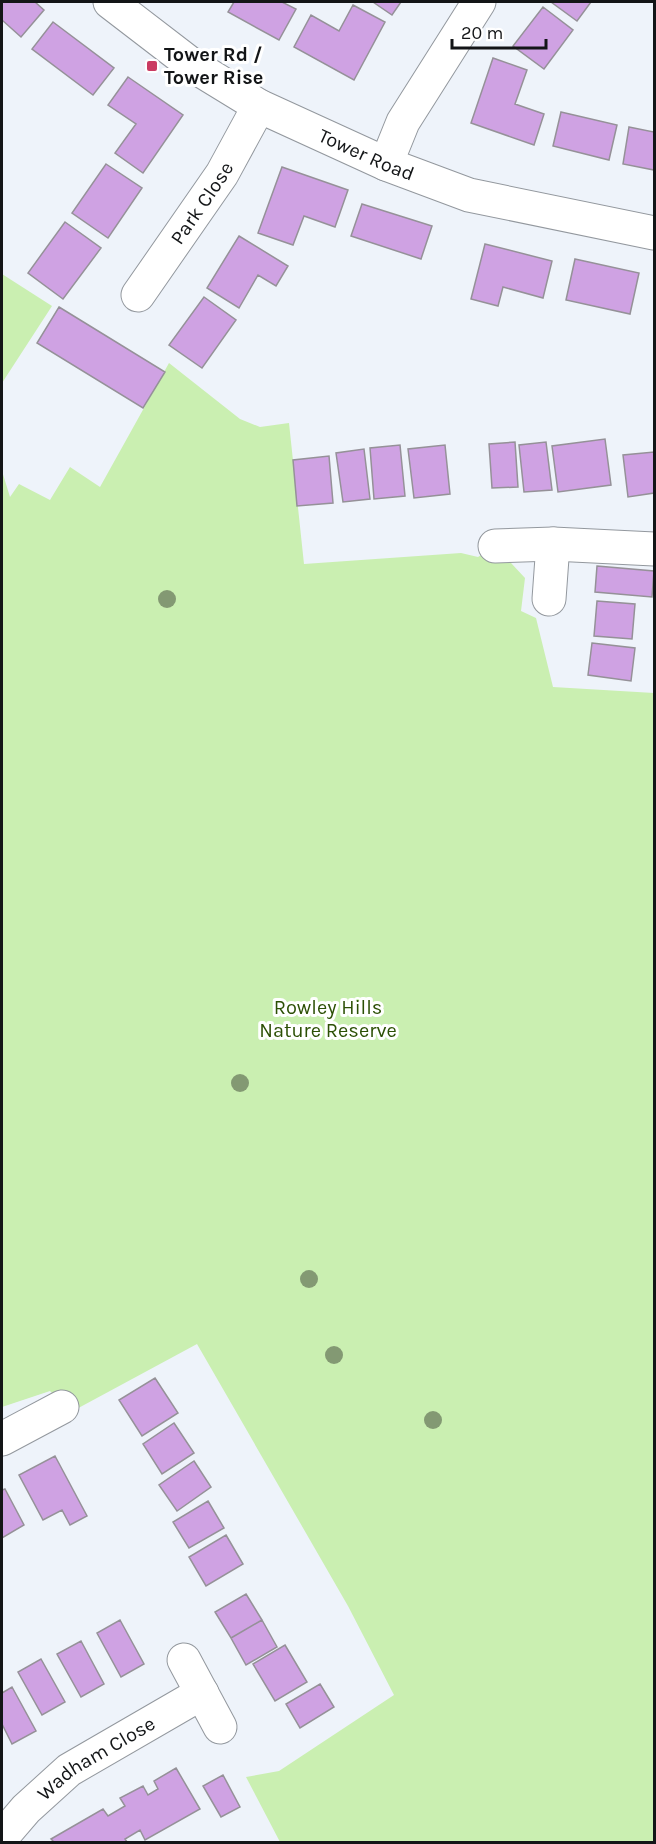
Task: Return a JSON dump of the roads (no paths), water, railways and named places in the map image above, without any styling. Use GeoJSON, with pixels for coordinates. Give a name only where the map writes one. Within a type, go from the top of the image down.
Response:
{"type":"FeatureCollection","features":[{"type":"Feature","properties":{"kind":"street","name":"Tower Road"},"geometry":{"type":"LineString","coordinates":[[110,2],[192,65],[259,106],[386,164],[470,195],[654,233]]}},
{"type":"Feature","properties":{"kind":"street"},"geometry":{"type":"LineString","coordinates":[[386,164],[403,122],[479,2]]}},
{"type":"Feature","properties":{"kind":"street","name":"Park Close"},"geometry":{"type":"LineString","coordinates":[[138,294],[222,174],[259,106]]}},
{"type":"Feature","properties":{"kind":"street"},"geometry":{"type":"LineString","coordinates":[[549,599],[553,544]]}},
{"type":"Feature","properties":{"kind":"street"},"geometry":{"type":"LineString","coordinates":[[495,546],[553,544],[654,549]]}},
{"type":"Feature","properties":{"kind":"street"},"geometry":{"type":"LineString","coordinates":[[2,1439],[62,1407]]}},
{"type":"Feature","properties":{"kind":"street"},"geometry":{"type":"LineString","coordinates":[[184,1660],[220,1727]]}},
{"type":"Feature","properties":{"kind":"street","name":"Wadham Close"},"geometry":{"type":"LineString","coordinates":[[2,1837],[26,1809],[69,1770],[202,1693]]}},
{"type":"Feature","properties":{"kind":"place","name":"Tower Rd / Tower Rise"},"geometry":{"type":"Point","coordinates":[152,66]}},
{"type":"Feature","properties":{"kind":"park label","name":"Rowley Hills Nature Reserve"},"geometry":{"type":"Point","coordinates":[328,1018]}}]}
